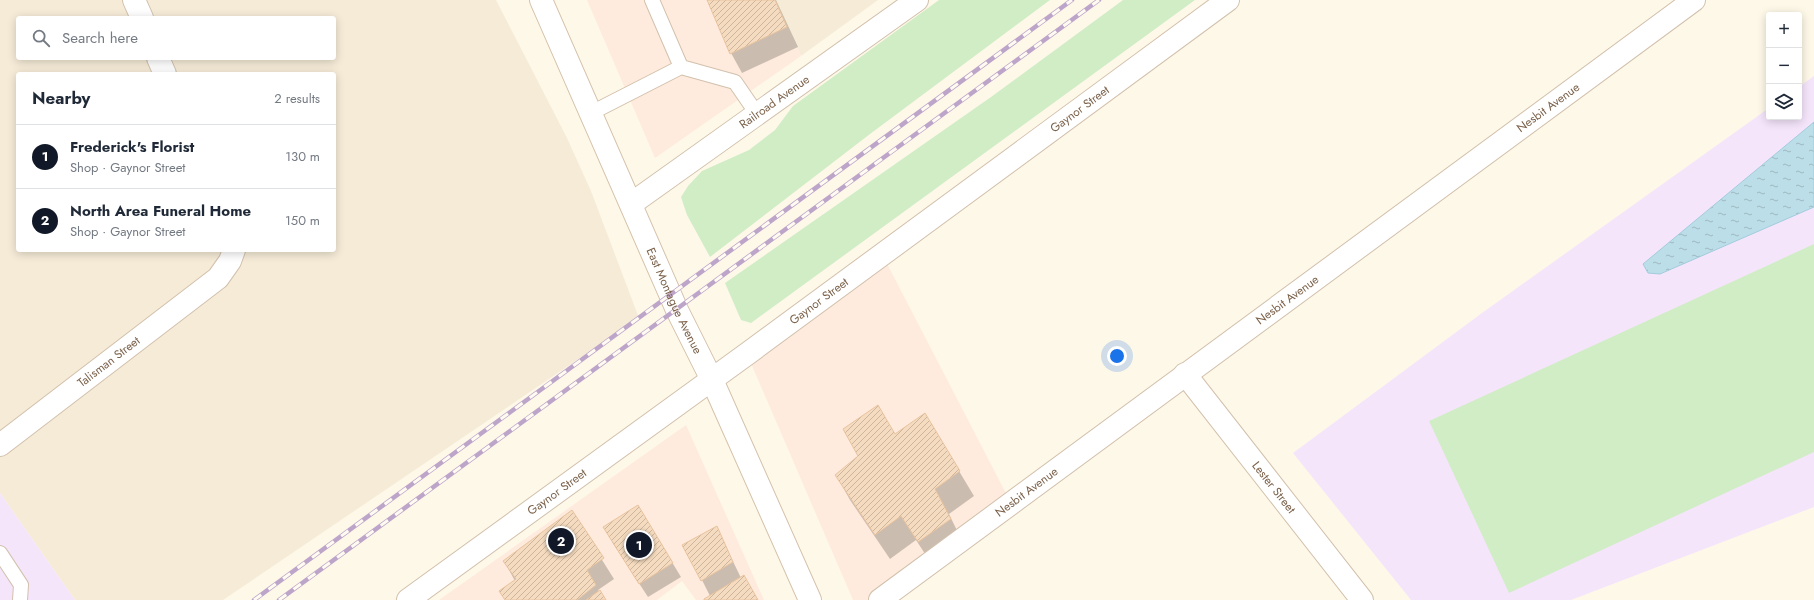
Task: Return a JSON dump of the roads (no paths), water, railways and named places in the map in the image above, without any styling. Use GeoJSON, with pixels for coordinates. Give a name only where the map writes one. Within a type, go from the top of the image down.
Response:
{"type":"FeatureCollection","features":[{"type":"Feature","properties":{"kind":"street"},"geometry":{"type":"LineString","coordinates":[[134,0],[141,16]]}},
{"type":"Feature","properties":{"kind":"street","name":"East Montague Avenue"},"geometry":{"type":"LineString","coordinates":[[541,0],[677,310],[712,380],[810,600]]}},
{"type":"Feature","properties":{"kind":"street","name":"Railroad Avenue"},"geometry":{"type":"LineString","coordinates":[[631,204],[917,0]]}},
{"type":"Feature","properties":{"kind":"street","name":"Gaynor Street"},"geometry":{"type":"LineString","coordinates":[[408,600],[712,380],[1228,0]]}},
{"type":"Feature","properties":{"kind":"street","name":"Nesbit Avenue"},"geometry":{"type":"LineString","coordinates":[[880,600],[1694,0]]}},
{"type":"Feature","properties":{"kind":"street"},"geometry":{"type":"LineString","coordinates":[[159,60],[164,72]]}},
{"type":"Feature","properties":{"kind":"street","name":"Talisman Street"},"geometry":{"type":"LineString","coordinates":[[0,445],[218,278],[230,261],[233,252]]}},
{"type":"Feature","properties":{"kind":"street","name":"Lester Street"},"geometry":{"type":"LineString","coordinates":[[1185,374],[1362,600]]}},
{"type":"Feature","properties":{"kind":"lane"},"geometry":{"type":"LineString","coordinates":[[652,0],[681,67]]}},
{"type":"Feature","properties":{"kind":"lane"},"geometry":{"type":"LineString","coordinates":[[591,113],[681,67],[735,82],[758,114]]}},
{"type":"Feature","properties":{"kind":"lane"},"geometry":{"type":"LineString","coordinates":[[0,553],[21,585],[20,600]]}},
{"type":"Feature","properties":{"kind":"water"},"geometry":{"type":"Polygon","coordinates":[[[1814,122],[1814,207],[1660,274],[1648,273],[1643,264],[1814,122]]]}},
{"type":"Feature","properties":{"kind":"railway"},"geometry":{"type":"LineString","coordinates":[[254,600],[1072,0]]}},
{"type":"Feature","properties":{"kind":"railway"},"geometry":{"type":"LineString","coordinates":[[279,600],[1099,0]]}},
{"type":"Feature","properties":{"kind":"place","name":"North Area Funeral Home"},"geometry":{"type":"Point","coordinates":[561,541]}},
{"type":"Feature","properties":{"kind":"place","name":"Frederick's Florist"},"geometry":{"type":"Point","coordinates":[639,545]}}]}
